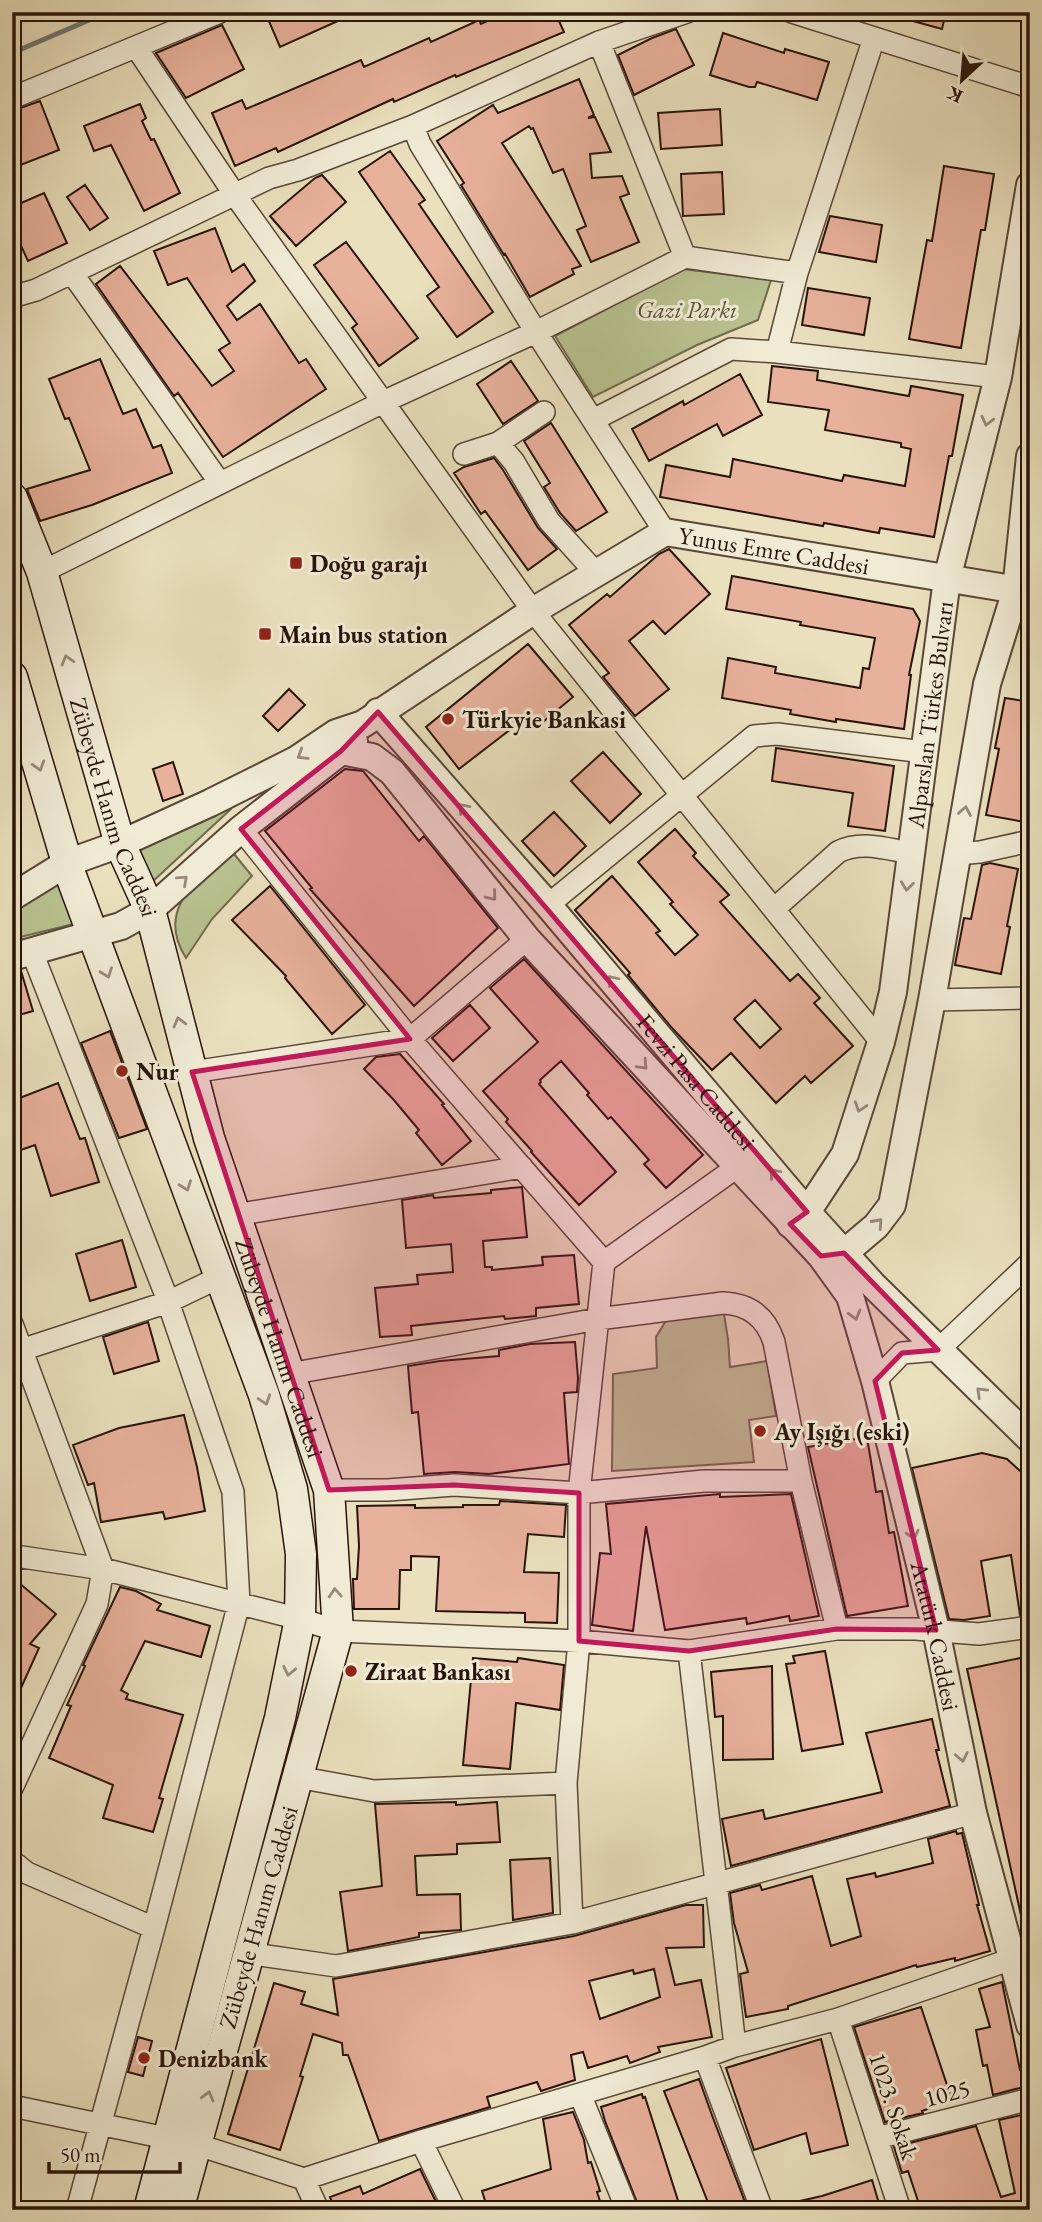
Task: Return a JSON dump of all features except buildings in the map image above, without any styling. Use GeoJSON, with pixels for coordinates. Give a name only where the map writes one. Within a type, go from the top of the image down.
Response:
{"type":"FeatureCollection","features":[{"type":"Feature","properties":{"kind":"main road","name":"Zübeyde Hanım Caddesi"},"geometry":{"type":"LineString","coordinates":[[12,499],[42,572],[120,844],[150,910],[209,1138],[329,1490],[338,1631],[247,1953],[181,2140],[149,2210]]}},
{"type":"Feature","properties":{"kind":"main road","name":"Zübeyde Hanım Caddesi"},"geometry":{"type":"LineString","coordinates":[[12,677],[67,863],[264,1395],[292,1489],[301,1554],[300,1619],[280,1718],[181,2140],[178,2210]]}},
{"type":"Feature","properties":{"kind":"street"},"geometry":{"type":"LineString","coordinates":[[12,98],[220,12]]}},
{"type":"Feature","properties":{"kind":"street"},"geometry":{"type":"LineString","coordinates":[[12,297],[36,290],[269,178],[298,170],[413,126],[658,17],[687,12]]}},
{"type":"Feature","properties":{"kind":"street"},"geometry":{"type":"LineString","coordinates":[[792,12],[1030,87]]}},
{"type":"Feature","properties":{"kind":"street"},"geometry":{"type":"LineString","coordinates":[[777,352],[797,273],[874,38]]}},
{"type":"Feature","properties":{"kind":"street"},"geometry":{"type":"LineString","coordinates":[[599,42],[685,257]]}},
{"type":"Feature","properties":{"kind":"street"},"geometry":{"type":"LineString","coordinates":[[136,47],[235,195],[533,611],[881,1042]]}},
{"type":"Feature","properties":{"kind":"street"},"geometry":{"type":"LineString","coordinates":[[413,126],[420,144],[536,332],[665,532]]}},
{"type":"Feature","properties":{"kind":"street","name":"Alparslan Türkes Bulvarı"},"geometry":{"type":"LineString","coordinates":[[798,1218],[845,1154],[881,1042],[893,992],[947,579],[998,377],[1030,185]]}},
{"type":"Feature","properties":{"kind":"street"},"geometry":{"type":"LineString","coordinates":[[42,572],[383,402],[536,332],[685,257],[797,273]]}},
{"type":"Feature","properties":{"kind":"street"},"geometry":{"type":"LineString","coordinates":[[72,272],[220,483]]}},
{"type":"Feature","properties":{"kind":"street"},"geometry":{"type":"LineString","coordinates":[[593,420],[731,349],[998,377]]}},
{"type":"Feature","properties":{"kind":"street"},"geometry":{"type":"LineString","coordinates":[[464,454],[498,443],[544,412]]}},
{"type":"Feature","properties":{"kind":"street"},"geometry":{"type":"LineString","coordinates":[[498,443],[514,462],[549,521],[596,573]]}},
{"type":"Feature","properties":{"kind":"street","name":"Alparslan Türkes Bulvarı"},"geometry":{"type":"LineString","coordinates":[[833,1254],[876,1226],[892,1205],[932,1000],[987,684],[1023,591],[1030,456]]}},
{"type":"Feature","properties":{"kind":"street","name":"Yunus Emre Caddesi"},"geometry":{"type":"LineString","coordinates":[[370,718],[533,611],[665,532],[1023,591]]}},
{"type":"Feature","properties":{"kind":"street"},"geometry":{"type":"LineString","coordinates":[[12,897],[67,863],[120,844],[296,760],[349,727],[370,718]]}},
{"type":"Feature","properties":{"kind":"street"},"geometry":{"type":"LineString","coordinates":[[77,2210],[155,1928],[239,1604],[233,1492],[168,1301],[22,954],[121,926],[150,910],[241,829],[357,738],[370,718]]}},
{"type":"Feature","properties":{"kind":"street","name":"Fevzi Pasa Caddesi"},"geometry":{"type":"LineString","coordinates":[[370,718],[548,905],[798,1218],[1030,1439]]}},
{"type":"Feature","properties":{"kind":"street"},"geometry":{"type":"LineString","coordinates":[[548,905],[754,736],[777,734],[924,752]]}},
{"type":"Feature","properties":{"kind":"street","name":"Fevzi Pasa Caddesi"},"geometry":{"type":"LineString","coordinates":[[341,751],[372,757],[393,772],[527,939],[737,1167],[798,1218]]}},
{"type":"Feature","properties":{"kind":"street"},"geometry":{"type":"LineString","coordinates":[[241,829],[410,1039],[604,1262],[579,1493],[579,1641],[566,1783],[572,1923]]}},
{"type":"Feature","properties":{"kind":"street"},"geometry":{"type":"LineString","coordinates":[[957,855],[1030,841]]}},
{"type":"Feature","properties":{"kind":"street"},"geometry":{"type":"LineString","coordinates":[[774,909],[838,852],[846,848],[865,845],[911,853]]}},
{"type":"Feature","properties":{"kind":"street"},"geometry":{"type":"LineString","coordinates":[[192,1072],[410,1039],[527,939]]}},
{"type":"Feature","properties":{"kind":"street"},"geometry":{"type":"LineString","coordinates":[[932,1000],[1030,998]]}},
{"type":"Feature","properties":{"kind":"street"},"geometry":{"type":"LineString","coordinates":[[235,1215],[522,1167]]}},
{"type":"Feature","properties":{"kind":"street"},"geometry":{"type":"LineString","coordinates":[[604,1262],[737,1167]]}},
{"type":"Feature","properties":{"kind":"street","name":"Atatürk Caddesi"},"geometry":{"type":"LineString","coordinates":[[833,1254],[850,1296],[875,1381],[936,1630],[973,1814],[1030,2025]]}},
{"type":"Feature","properties":{"kind":"street"},"geometry":{"type":"LineString","coordinates":[[875,1381],[902,1353],[938,1350],[1030,1263]]}},
{"type":"Feature","properties":{"kind":"street"},"geometry":{"type":"LineString","coordinates":[[17,1351],[168,1301],[220,1277]]}},
{"type":"Feature","properties":{"kind":"street"},"geometry":{"type":"LineString","coordinates":[[289,1374],[598,1319],[723,1303],[742,1305],[766,1322],[774,1342],[801,1481],[837,1629]]}},
{"type":"Feature","properties":{"kind":"street"},"geometry":{"type":"LineString","coordinates":[[12,1324],[17,1351],[103,1569],[97,1604],[12,1788]]}},
{"type":"Feature","properties":{"kind":"street"},"geometry":{"type":"LineString","coordinates":[[329,1490],[388,1490],[454,1485],[579,1493],[704,1482],[801,1481]]}},
{"type":"Feature","properties":{"kind":"street"},"geometry":{"type":"LineString","coordinates":[[12,1559],[22,1557],[103,1569],[338,1631],[579,1641],[689,1651],[837,1629],[883,1628],[979,1634],[1029,1630]]}},
{"type":"Feature","properties":{"kind":"street"},"geometry":{"type":"LineString","coordinates":[[689,1651],[735,2046]]}},
{"type":"Feature","properties":{"kind":"street"},"geometry":{"type":"LineString","coordinates":[[297,1777],[374,1791],[566,1783]]}},
{"type":"Feature","properties":{"kind":"street"},"geometry":{"type":"LineString","coordinates":[[247,1953],[336,1966],[572,1923],[973,1814]]}},
{"type":"Feature","properties":{"kind":"street"},"geometry":{"type":"LineString","coordinates":[[12,1861],[27,1874],[155,1928]]}},
{"type":"Feature","properties":{"kind":"street"},"geometry":{"type":"LineString","coordinates":[[14,2109],[181,2140],[304,2179],[735,2046],[838,2019],[1012,1959]]}},
{"type":"Feature","properties":{"kind":"street","name":"1023. Sokak"},"geometry":{"type":"LineString","coordinates":[[838,2019],[900,2210]]}},
{"type":"Feature","properties":{"kind":"street"},"geometry":{"type":"LineString","coordinates":[[705,2057],[762,2210]]}},
{"type":"Feature","properties":{"kind":"street"},"geometry":{"type":"LineString","coordinates":[[580,2094],[627,2210]]}},
{"type":"Feature","properties":{"kind":"street","name":"1025"},"geometry":{"type":"LineString","coordinates":[[877,2138],[1030,2099]]}},
{"type":"Feature","properties":{"kind":"street"},"geometry":{"type":"LineString","coordinates":[[421,2141],[454,2210]]}},
{"type":"Feature","properties":{"kind":"street"},"geometry":{"type":"LineString","coordinates":[[304,2179],[318,2210]]}},
{"type":"Feature","properties":{"kind":"highlighted area"},"geometry":{"type":"Polygon","coordinates":[[[378,712],[807,1212],[790,1224],[821,1256],[844,1253],[938,1350],[902,1353],[875,1381],[936,1630],[837,1629],[689,1651],[579,1641],[579,1493],[454,1485],[329,1490],[192,1072],[410,1039],[241,829],[341,751],[378,712]]]}},
{"type":"Feature","properties":{"kind":"green space","name":"Gazi Parkı"},"geometry":{"type":"Polygon","coordinates":[[[683,269],[771,280],[758,320],[697,345],[593,397],[555,336],[683,269]]]}},
{"type":"Feature","properties":{"kind":"green space"},"geometry":{"type":"Polygon","coordinates":[[[229,805],[231,809],[151,883],[136,847],[229,805]]]}},
{"type":"Feature","properties":{"kind":"green space"},"geometry":{"type":"Polygon","coordinates":[[[230,849],[252,876],[212,919],[186,958],[178,941],[175,925],[178,910],[193,884],[230,849]]]}},
{"type":"Feature","properties":{"kind":"green space"},"geometry":{"type":"Polygon","coordinates":[[[63,877],[78,923],[12,939],[12,906],[63,877]]]}},
{"type":"Feature","properties":{"kind":"green space"},"geometry":{"type":"Polygon","coordinates":[[[708,1313],[724,1314],[730,1367],[767,1361],[776,1416],[749,1420],[754,1462],[612,1471],[613,1374],[657,1368],[656,1337],[667,1319],[708,1313]]]}},
{"type":"Feature","properties":{"kind":"waterway"},"geometry":{"type":"LineString","coordinates":[[12,53],[108,12]]}},
{"type":"Feature","properties":{"kind":"place","name":"Doğu garajı"},"geometry":{"type":"Point","coordinates":[296,563]}},
{"type":"Feature","properties":{"kind":"place","name":"Main bus station"},"geometry":{"type":"Point","coordinates":[265,634]}},
{"type":"Feature","properties":{"kind":"place","name":"Türkyie Bankasi"},"geometry":{"type":"Point","coordinates":[448,719]}},
{"type":"Feature","properties":{"kind":"place","name":"Nur"},"geometry":{"type":"Point","coordinates":[122,1071]}},
{"type":"Feature","properties":{"kind":"place","name":"Ay Işığı (eski)"},"geometry":{"type":"Point","coordinates":[760,1431]}},
{"type":"Feature","properties":{"kind":"place","name":"Ziraat Bankası"},"geometry":{"type":"Point","coordinates":[351,1671]}},
{"type":"Feature","properties":{"kind":"place","name":"Denizbank"},"geometry":{"type":"Point","coordinates":[144,2058]}}]}
